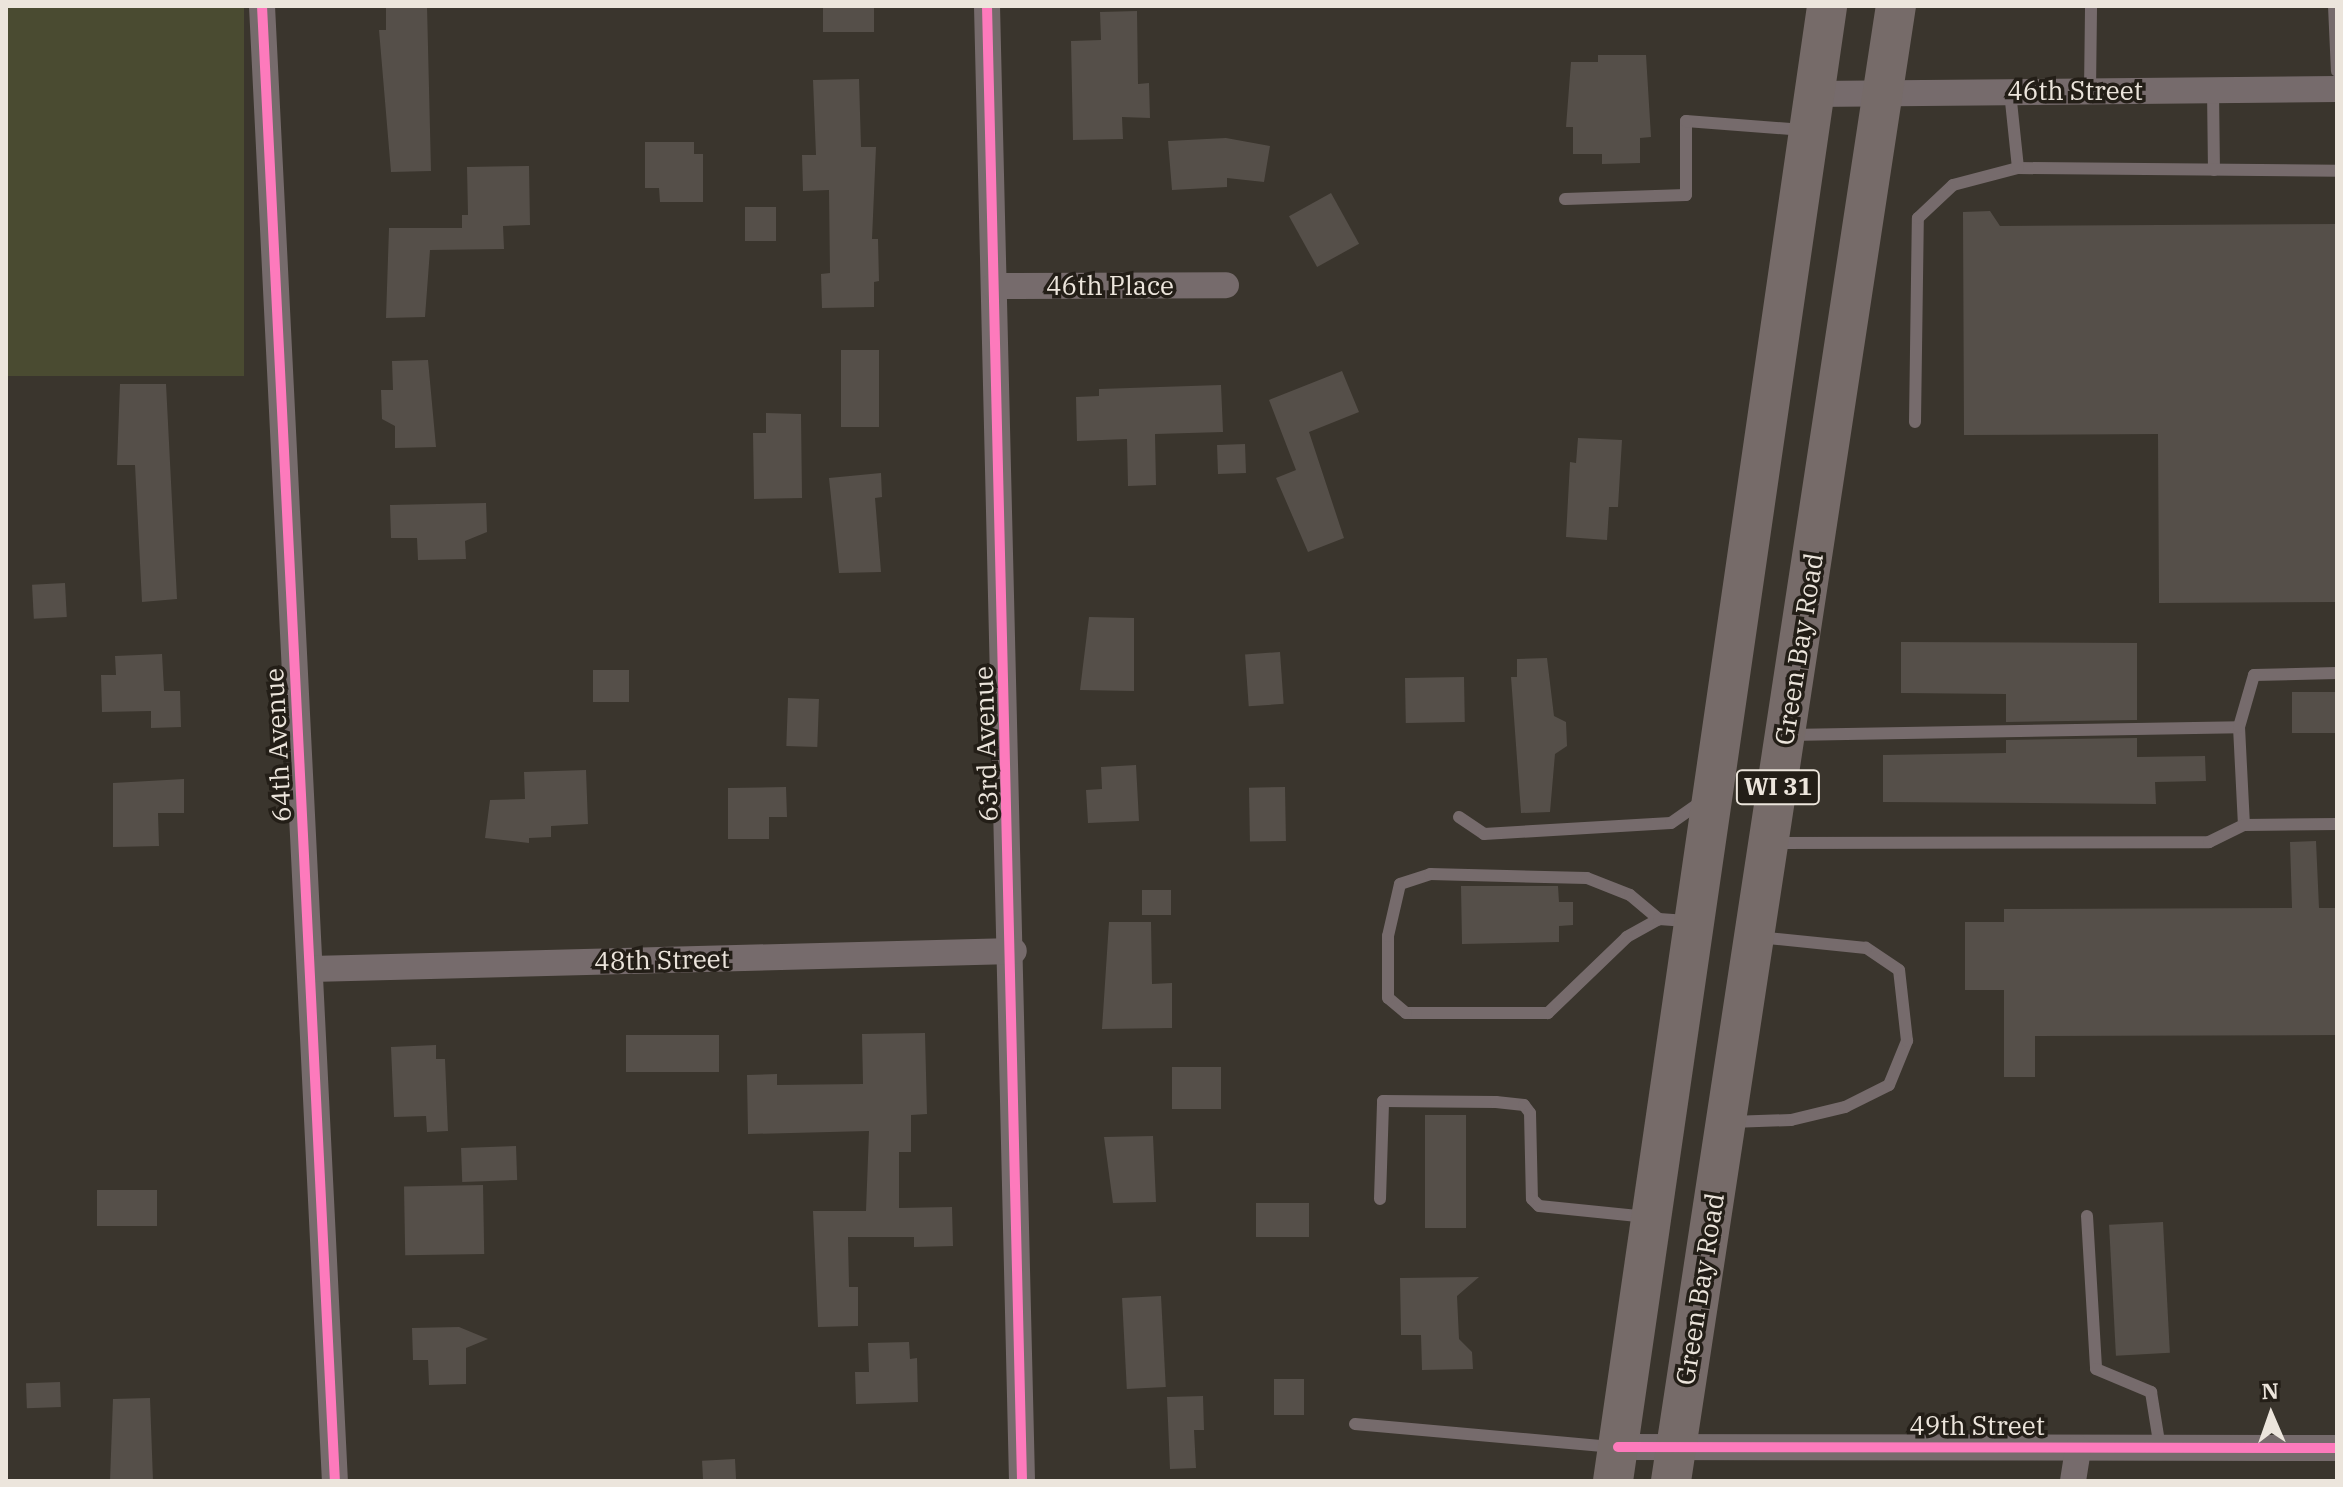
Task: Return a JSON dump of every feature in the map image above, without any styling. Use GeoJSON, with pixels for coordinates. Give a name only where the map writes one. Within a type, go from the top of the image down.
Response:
{"type":"FeatureCollection","features":[{"type":"Feature","properties":{"kind":"main road","name":"WI 31"},"geometry":{"type":"LineString","coordinates":[[1615,1464],[1651,1217],[1676,920],[1710,795],[1827,6]]}},
{"type":"Feature","properties":{"kind":"main road","name":"Green Bay Road"},"geometry":{"type":"LineString","coordinates":[[1674,1464],[1896,6]]}},
{"type":"Feature","properties":{"kind":"street","name":"64th Avenue"},"geometry":{"type":"LineString","coordinates":[[262,6],[335,1481]]}},
{"type":"Feature","properties":{"kind":"street","name":"63rd Avenue"},"geometry":{"type":"LineString","coordinates":[[987,6],[1014,951],[1022,1481]]}},
{"type":"Feature","properties":{"kind":"street","name":"46th Street"},"geometry":{"type":"LineString","coordinates":[[1810,112],[1884,93],[2337,89]]}},
{"type":"Feature","properties":{"kind":"street","name":"46th Place"},"geometry":{"type":"LineString","coordinates":[[994,286],[1226,285]]}},
{"type":"Feature","properties":{"kind":"street","name":"48th Street"},"geometry":{"type":"LineString","coordinates":[[311,969],[1014,951]]}},
{"type":"Feature","properties":{"kind":"street","name":"49th Street"},"geometry":{"type":"LineString","coordinates":[[1615,1464],[2078,1448],[2337,1448]]}},
{"type":"Feature","properties":{"kind":"street"},"geometry":{"type":"LineString","coordinates":[[2073,1481],[2078,1448]]}},
{"type":"Feature","properties":{"kind":"lane"},"geometry":{"type":"LineString","coordinates":[[2090,91],[2091,6]]}},
{"type":"Feature","properties":{"kind":"lane"},"geometry":{"type":"LineString","coordinates":[[2334,6],[2337,71]]}},
{"type":"Feature","properties":{"kind":"lane"},"geometry":{"type":"LineString","coordinates":[[2213,90],[2214,170]]}},
{"type":"Feature","properties":{"kind":"lane"},"geometry":{"type":"LineString","coordinates":[[2010,92],[2018,168]]}},
{"type":"Feature","properties":{"kind":"lane"},"geometry":{"type":"LineString","coordinates":[[1565,199],[1686,195],[1686,121],[1810,112]]}},
{"type":"Feature","properties":{"kind":"lane"},"geometry":{"type":"LineString","coordinates":[[1915,422],[1918,218],[1953,185],[2018,168],[2337,171]]}},
{"type":"Feature","properties":{"kind":"lane"},"geometry":{"type":"LineString","coordinates":[[2244,825],[2239,727],[2254,675],[2337,673]]}},
{"type":"Feature","properties":{"kind":"lane"},"geometry":{"type":"LineString","coordinates":[[1786,735],[2239,727]]}},
{"type":"Feature","properties":{"kind":"lane"},"geometry":{"type":"LineString","coordinates":[[1459,817],[1484,834],[1671,823],[1710,795]]}},
{"type":"Feature","properties":{"kind":"lane"},"geometry":{"type":"LineString","coordinates":[[1769,843],[1833,847],[2209,842],[2244,825],[2337,824]]}},
{"type":"Feature","properties":{"kind":"lane"},"geometry":{"type":"LineString","coordinates":[[1430,874],[1587,878],[1630,895],[1676,920],[1627,937],[1548,1013],[1406,1013],[1388,998],[1388,936],[1400,884],[1430,874]]}},
{"type":"Feature","properties":{"kind":"lane"},"geometry":{"type":"LineString","coordinates":[[1726,1122],[1791,1120],[1845,1107],[1889,1085],[1907,1041],[1899,970],[1866,948],[1755,937]]}},
{"type":"Feature","properties":{"kind":"lane"},"geometry":{"type":"LineString","coordinates":[[1380,1199],[1383,1101],[1496,1102],[1524,1105],[1530,1113],[1532,1199],[1539,1206],[1651,1217]]}},
{"type":"Feature","properties":{"kind":"lane"},"geometry":{"type":"LineString","coordinates":[[2087,1216],[2096,1369],[2151,1392],[2160,1448]]}},
{"type":"Feature","properties":{"kind":"lane"},"geometry":{"type":"LineString","coordinates":[[1355,1424],[1615,1464]]}},
{"type":"Feature","properties":{"kind":"green space"},"geometry":{"type":"Polygon","coordinates":[[[6,6],[244,6],[244,376],[6,376],[6,6]]]}},
{"type":"Feature","properties":{"kind":"building"},"geometry":{"type":"Polygon","coordinates":[[[386,6],[427,6],[431,171],[391,172],[379,30],[386,30],[386,6]]]}},
{"type":"Feature","properties":{"kind":"building"},"geometry":{"type":"Polygon","coordinates":[[[823,6],[874,6],[874,32],[823,32],[823,6]]]}},
{"type":"Feature","properties":{"kind":"building"},"geometry":{"type":"Polygon","coordinates":[[[1137,11],[1138,84],[1149,83],[1150,118],[1122,117],[1123,139],[1073,140],[1071,41],[1101,40],[1100,12],[1137,11]]]}},
{"type":"Feature","properties":{"kind":"building"},"geometry":{"type":"Polygon","coordinates":[[[1598,55],[1646,55],[1651,137],[1640,138],[1640,163],[1602,164],[1602,154],[1573,154],[1573,127],[1566,127],[1571,62],[1598,62],[1598,55]]]}},
{"type":"Feature","properties":{"kind":"building"},"geometry":{"type":"Polygon","coordinates":[[[859,79],[861,147],[876,147],[872,239],[878,239],[879,281],[874,282],[874,307],[822,308],[821,274],[830,273],[829,190],[803,191],[802,155],[816,155],[813,80],[859,79]]]}},
{"type":"Feature","properties":{"kind":"building"},"geometry":{"type":"Polygon","coordinates":[[[1226,138],[1270,146],[1264,182],[1227,178],[1227,187],[1172,190],[1168,141],[1226,138]]]}},
{"type":"Feature","properties":{"kind":"building"},"geometry":{"type":"Polygon","coordinates":[[[645,142],[694,142],[694,154],[703,154],[703,202],[660,202],[659,188],[645,188],[645,142]]]}},
{"type":"Feature","properties":{"kind":"building"},"geometry":{"type":"Polygon","coordinates":[[[529,166],[530,225],[503,226],[504,249],[430,250],[425,317],[386,318],[389,228],[462,228],[462,215],[468,215],[467,167],[529,166]]]}},
{"type":"Feature","properties":{"kind":"building"},"geometry":{"type":"Polygon","coordinates":[[[1331,193],[1359,244],[1317,267],[1289,216],[1331,193]]]}},
{"type":"Feature","properties":{"kind":"building"},"geometry":{"type":"Polygon","coordinates":[[[745,207],[776,207],[776,241],[745,241],[745,207]]]}},
{"type":"Feature","properties":{"kind":"building"},"geometry":{"type":"Polygon","coordinates":[[[1990,211],[2000,226],[2337,224],[2337,602],[2159,603],[2158,434],[1964,435],[1963,212],[1990,211]]]}},
{"type":"Feature","properties":{"kind":"building"},"geometry":{"type":"Polygon","coordinates":[[[841,350],[879,350],[879,427],[841,427],[841,350]]]}},
{"type":"Feature","properties":{"kind":"building"},"geometry":{"type":"Polygon","coordinates":[[[428,360],[436,447],[395,448],[395,426],[382,419],[381,390],[393,390],[392,361],[428,360]]]}},
{"type":"Feature","properties":{"kind":"building"},"geometry":{"type":"Polygon","coordinates":[[[1342,371],[1359,412],[1309,432],[1344,538],[1308,552],[1276,478],[1296,470],[1269,400],[1342,371]]]}},
{"type":"Feature","properties":{"kind":"building"},"geometry":{"type":"Polygon","coordinates":[[[120,384],[166,384],[177,599],[142,602],[135,465],[117,465],[120,384]]]}},
{"type":"Feature","properties":{"kind":"building"},"geometry":{"type":"Polygon","coordinates":[[[1221,385],[1223,432],[1155,434],[1156,485],[1128,486],[1127,439],[1077,441],[1076,397],[1099,396],[1099,389],[1221,385]]]}},
{"type":"Feature","properties":{"kind":"building"},"geometry":{"type":"Polygon","coordinates":[[[766,413],[801,414],[802,498],[754,499],[753,433],[766,433],[766,413]]]}},
{"type":"Feature","properties":{"kind":"building"},"geometry":{"type":"Polygon","coordinates":[[[1578,438],[1622,440],[1618,507],[1609,507],[1607,540],[1566,537],[1570,462],[1576,463],[1578,438]]]}},
{"type":"Feature","properties":{"kind":"building"},"geometry":{"type":"Polygon","coordinates":[[[1245,444],[1246,473],[1218,474],[1217,445],[1245,444]]]}},
{"type":"Feature","properties":{"kind":"building"},"geometry":{"type":"Polygon","coordinates":[[[881,473],[882,497],[875,498],[881,572],[839,573],[829,478],[881,473]]]}},
{"type":"Feature","properties":{"kind":"building"},"geometry":{"type":"Polygon","coordinates":[[[486,503],[487,532],[465,541],[466,559],[418,560],[417,538],[391,538],[390,505],[486,503]]]}},
{"type":"Feature","properties":{"kind":"building"},"geometry":{"type":"Polygon","coordinates":[[[65,583],[67,617],[34,619],[32,585],[65,583]]]}},
{"type":"Feature","properties":{"kind":"building"},"geometry":{"type":"Polygon","coordinates":[[[1089,617],[1134,618],[1134,691],[1080,690],[1089,617]]]}},
{"type":"Feature","properties":{"kind":"building"},"geometry":{"type":"Polygon","coordinates":[[[1901,642],[2137,643],[2137,720],[2006,722],[2006,694],[1901,693],[1901,642]]]}},
{"type":"Feature","properties":{"kind":"building"},"geometry":{"type":"Polygon","coordinates":[[[1280,652],[1284,704],[1249,706],[1245,654],[1280,652]]]}},
{"type":"Feature","properties":{"kind":"building"},"geometry":{"type":"Polygon","coordinates":[[[162,654],[164,691],[180,691],[181,727],[151,728],[151,711],[102,712],[101,675],[116,675],[115,656],[162,654]]]}},
{"type":"Feature","properties":{"kind":"building"},"geometry":{"type":"Polygon","coordinates":[[[1547,658],[1554,716],[1566,722],[1567,746],[1555,754],[1550,812],[1521,813],[1511,677],[1517,677],[1517,659],[1547,658]]]}},
{"type":"Feature","properties":{"kind":"building"},"geometry":{"type":"Polygon","coordinates":[[[593,670],[629,670],[629,702],[593,702],[593,670]]]}},
{"type":"Feature","properties":{"kind":"building"},"geometry":{"type":"Polygon","coordinates":[[[1464,677],[1465,722],[1406,723],[1405,678],[1464,677]]]}},
{"type":"Feature","properties":{"kind":"building"},"geometry":{"type":"Polygon","coordinates":[[[2292,692],[2337,692],[2337,733],[2292,733],[2292,692]]]}},
{"type":"Feature","properties":{"kind":"building"},"geometry":{"type":"Polygon","coordinates":[[[788,698],[819,699],[817,747],[786,746],[788,698]]]}},
{"type":"Feature","properties":{"kind":"building"},"geometry":{"type":"Polygon","coordinates":[[[2137,738],[2137,757],[2205,756],[2206,781],[2155,782],[2156,804],[1883,802],[1883,755],[2006,753],[2006,740],[2137,738]]]}},
{"type":"Feature","properties":{"kind":"building"},"geometry":{"type":"Polygon","coordinates":[[[1136,765],[1139,821],[1088,823],[1086,790],[1102,789],[1101,767],[1136,765]]]}},
{"type":"Feature","properties":{"kind":"building"},"geometry":{"type":"Polygon","coordinates":[[[586,770],[588,824],[551,826],[551,837],[529,838],[529,843],[485,838],[490,800],[525,799],[524,772],[586,770]]]}},
{"type":"Feature","properties":{"kind":"building"},"geometry":{"type":"Polygon","coordinates":[[[184,779],[184,813],[158,813],[159,846],[113,847],[113,783],[184,779]]]}},
{"type":"Feature","properties":{"kind":"building"},"geometry":{"type":"Polygon","coordinates":[[[786,787],[787,817],[769,817],[769,839],[728,839],[728,788],[786,787]]]}},
{"type":"Feature","properties":{"kind":"building"},"geometry":{"type":"Polygon","coordinates":[[[1285,787],[1286,841],[1250,842],[1249,788],[1285,787]]]}},
{"type":"Feature","properties":{"kind":"building"},"geometry":{"type":"Polygon","coordinates":[[[2316,841],[2319,908],[2337,908],[2337,1035],[2035,1036],[2035,1077],[2004,1077],[2004,990],[1965,990],[1965,922],[2004,922],[2004,909],[2292,908],[2290,842],[2316,841]]]}},
{"type":"Feature","properties":{"kind":"building"},"geometry":{"type":"Polygon","coordinates":[[[1461,886],[1558,886],[1559,902],[1573,902],[1573,925],[1559,926],[1559,942],[1462,944],[1461,886]]]}},
{"type":"Feature","properties":{"kind":"building"},"geometry":{"type":"Polygon","coordinates":[[[1142,890],[1171,890],[1171,915],[1142,915],[1142,890]]]}},
{"type":"Feature","properties":{"kind":"building"},"geometry":{"type":"Polygon","coordinates":[[[1109,922],[1151,922],[1152,984],[1172,983],[1172,1028],[1102,1029],[1109,922]]]}},
{"type":"Feature","properties":{"kind":"building"},"geometry":{"type":"Polygon","coordinates":[[[925,1033],[927,1114],[911,1115],[911,1152],[899,1152],[899,1208],[952,1207],[953,1246],[914,1247],[914,1237],[848,1237],[849,1287],[858,1287],[858,1326],[818,1327],[813,1211],[866,1211],[869,1131],[748,1134],[747,1075],[777,1074],[777,1085],[863,1084],[862,1034],[925,1033]]]}},
{"type":"Feature","properties":{"kind":"building"},"geometry":{"type":"Polygon","coordinates":[[[626,1035],[719,1035],[719,1072],[626,1072],[626,1035]]]}},
{"type":"Feature","properties":{"kind":"building"},"geometry":{"type":"Polygon","coordinates":[[[436,1045],[436,1059],[445,1059],[448,1131],[427,1132],[426,1116],[394,1117],[391,1047],[436,1045]]]}},
{"type":"Feature","properties":{"kind":"building"},"geometry":{"type":"Polygon","coordinates":[[[1172,1067],[1221,1067],[1221,1109],[1172,1109],[1172,1067]]]}},
{"type":"Feature","properties":{"kind":"building"},"geometry":{"type":"Polygon","coordinates":[[[1425,1115],[1466,1115],[1466,1228],[1425,1228],[1425,1115]]]}},
{"type":"Feature","properties":{"kind":"building"},"geometry":{"type":"Polygon","coordinates":[[[1153,1136],[1156,1202],[1113,1203],[1104,1137],[1153,1136]]]}},
{"type":"Feature","properties":{"kind":"building"},"geometry":{"type":"Polygon","coordinates":[[[516,1146],[517,1180],[462,1182],[461,1148],[516,1146]]]}},
{"type":"Feature","properties":{"kind":"building"},"geometry":{"type":"Polygon","coordinates":[[[483,1185],[484,1254],[405,1255],[404,1186],[483,1185]]]}},
{"type":"Feature","properties":{"kind":"building"},"geometry":{"type":"Polygon","coordinates":[[[97,1190],[157,1190],[157,1226],[97,1226],[97,1190]]]}},
{"type":"Feature","properties":{"kind":"building"},"geometry":{"type":"Polygon","coordinates":[[[1256,1203],[1309,1203],[1309,1237],[1256,1237],[1256,1203]]]}},
{"type":"Feature","properties":{"kind":"building"},"geometry":{"type":"Polygon","coordinates":[[[2163,1222],[2170,1353],[2116,1356],[2109,1225],[2163,1222]]]}},
{"type":"Feature","properties":{"kind":"building"},"geometry":{"type":"Polygon","coordinates":[[[1479,1277],[1457,1296],[1459,1339],[1472,1352],[1473,1369],[1422,1370],[1421,1335],[1401,1335],[1400,1278],[1479,1277]]]}},
{"type":"Feature","properties":{"kind":"building"},"geometry":{"type":"Polygon","coordinates":[[[1161,1296],[1166,1387],[1127,1389],[1122,1298],[1161,1296]]]}},
{"type":"Feature","properties":{"kind":"building"},"geometry":{"type":"Polygon","coordinates":[[[459,1327],[488,1339],[466,1348],[466,1384],[429,1385],[428,1360],[413,1360],[412,1328],[459,1327]]]}},
{"type":"Feature","properties":{"kind":"building"},"geometry":{"type":"Polygon","coordinates":[[[909,1342],[910,1359],[917,1358],[918,1402],[856,1404],[855,1372],[869,1372],[868,1343],[909,1342]]]}},
{"type":"Feature","properties":{"kind":"building"},"geometry":{"type":"Polygon","coordinates":[[[1274,1379],[1304,1379],[1304,1415],[1274,1415],[1274,1379]]]}},
{"type":"Feature","properties":{"kind":"building"},"geometry":{"type":"Polygon","coordinates":[[[60,1382],[61,1407],[27,1408],[26,1383],[60,1382]]]}},
{"type":"Feature","properties":{"kind":"building"},"geometry":{"type":"Polygon","coordinates":[[[1203,1396],[1204,1430],[1194,1430],[1196,1468],[1170,1469],[1167,1397],[1203,1396]]]}},
{"type":"Feature","properties":{"kind":"building"},"geometry":{"type":"Polygon","coordinates":[[[150,1398],[153,1481],[110,1481],[113,1399],[150,1398]]]}},
{"type":"Feature","properties":{"kind":"building"},"geometry":{"type":"Polygon","coordinates":[[[735,1459],[736,1481],[703,1481],[702,1461],[735,1459]]]}},
{"type":"Feature","properties":{"kind":"cycle path"},"geometry":{"type":"LineString","coordinates":[[262,6],[335,1481]]}},
{"type":"Feature","properties":{"kind":"cycle path"},"geometry":{"type":"LineString","coordinates":[[987,6],[1022,1481]]}},
{"type":"Feature","properties":{"kind":"cycle path"},"geometry":{"type":"LineString","coordinates":[[1618,1447],[2337,1448]]}}]}
